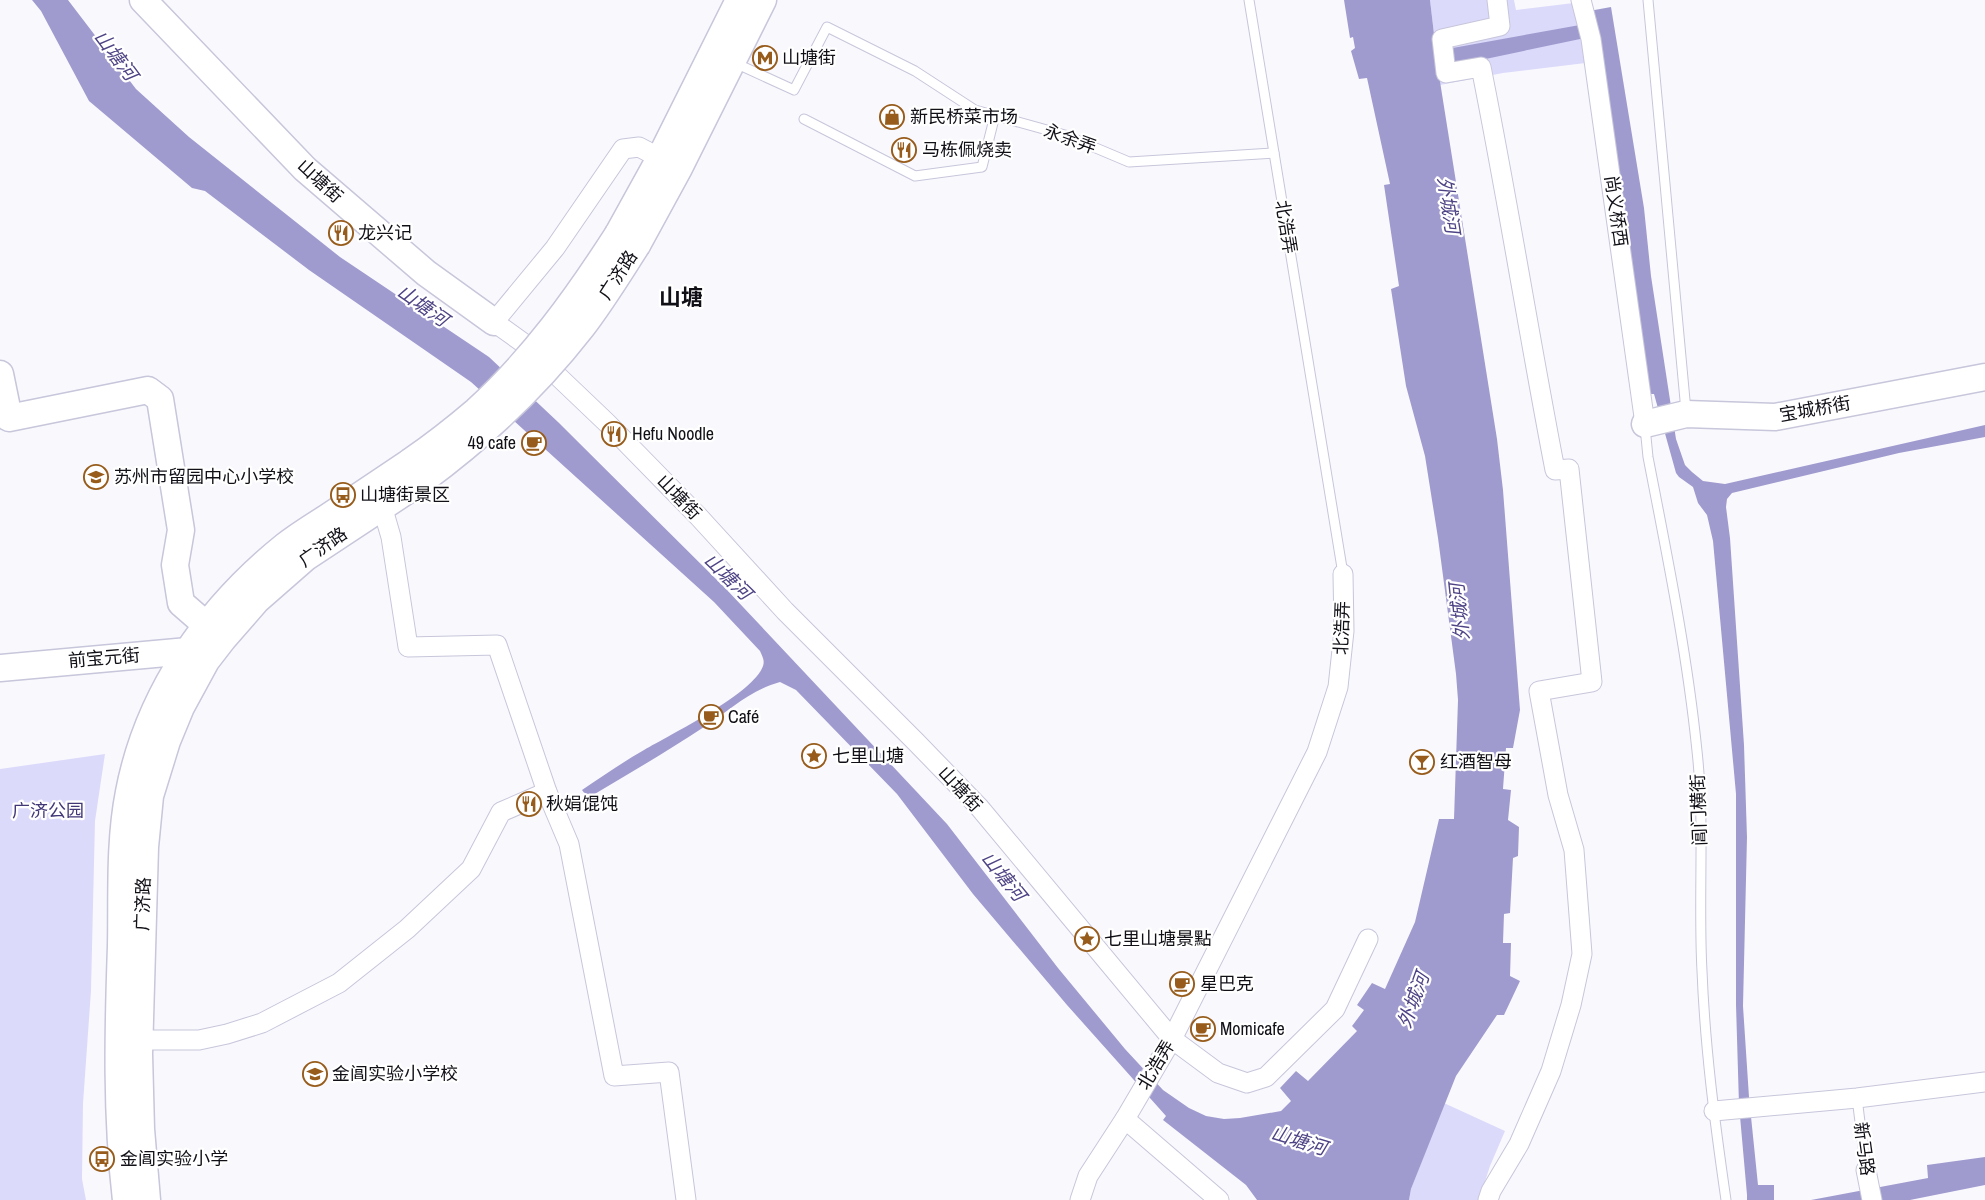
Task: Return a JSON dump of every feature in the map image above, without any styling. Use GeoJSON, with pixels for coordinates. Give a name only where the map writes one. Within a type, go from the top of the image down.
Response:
{"type":"FeatureCollection","features":[{"type":"Feature","properties":{"kind":"main road","name":"山塘街"},"geometry":{"type":"LineString","coordinates":[[143,0],[305,169],[426,273],[494,322]]}},
{"type":"Feature","properties":{"kind":"main road","name":"广济路"},"geometry":{"type":"LineString","coordinates":[[126,1200],[118,1114],[125,815],[132,780],[147,734],[162,698],[215,632],[236,592],[285,546],[477,438],[531,387],[581,328],[628,239],[660,158],[739,0]]}},
{"type":"Feature","properties":{"kind":"main road","name":"广济路"},"geometry":{"type":"LineString","coordinates":[[628,239],[679,168],[763,0]]}},
{"type":"Feature","properties":{"kind":"main road"},"geometry":{"type":"LineString","coordinates":[[0,374],[9,418],[148,390],[160,398],[181,530],[175,565],[181,604],[215,632]]}},
{"type":"Feature","properties":{"kind":"main road","name":"宝城桥街"},"geometry":{"type":"LineString","coordinates":[[1666,419],[1774,417],[1985,377]]}},
{"type":"Feature","properties":{"kind":"main road","name":"广济路"},"geometry":{"type":"LineString","coordinates":[[215,632],[257,600],[299,563],[382,506],[417,471]]}},
{"type":"Feature","properties":{"kind":"main road","name":"广济路"},"geometry":{"type":"LineString","coordinates":[[147,1200],[140,1129],[140,1040],[145,847],[148,808],[167,741],[184,701],[197,656]]}},
{"type":"Feature","properties":{"kind":"main road","name":"前宝元街"},"geometry":{"type":"LineString","coordinates":[[0,668],[197,656]]}},
{"type":"Feature","properties":{"kind":"street"},"geometry":{"type":"LineString","coordinates":[[1488,1200],[1491,1191],[1519,1144],[1551,1071],[1571,1005],[1582,954],[1574,850],[1558,795],[1539,692],[1592,682],[1569,469],[1555,470],[1481,67],[1446,72],[1442,39],[1500,26],[1497,0]]}},
{"type":"Feature","properties":{"kind":"street","name":"尚义桥西"},"geometry":{"type":"LineString","coordinates":[[1581,0],[1587,21],[1666,419]]}},
{"type":"Feature","properties":{"kind":"street"},"geometry":{"type":"LineString","coordinates":[[494,322],[555,248],[623,149],[640,147],[660,158]]}},
{"type":"Feature","properties":{"kind":"street","name":"山塘街"},"geometry":{"type":"LineString","coordinates":[[494,322],[522,342],[607,423],[698,516],[785,611],[838,662],[979,807],[1172,1039],[1218,1073],[1247,1083],[1266,1078],[1335,1009],[1368,939]]}},
{"type":"Feature","properties":{"kind":"street"},"geometry":{"type":"LineString","coordinates":[[382,506],[391,537],[408,648],[497,645],[548,792],[570,844],[614,1076],[668,1072],[686,1200]]}},
{"type":"Feature","properties":{"kind":"street","name":"北浩弄"},"geometry":{"type":"LineString","coordinates":[[1080,1200],[1088,1176],[1125,1119],[1172,1039],[1316,752],[1338,687],[1344,631],[1343,574]]}},
{"type":"Feature","properties":{"kind":"street"},"geometry":{"type":"LineString","coordinates":[[140,1040],[199,1040],[227,1034],[262,1023],[339,983],[407,929],[471,868],[502,812],[548,792]]}},
{"type":"Feature","properties":{"kind":"street"},"geometry":{"type":"LineString","coordinates":[[1714,1111],[1857,1098],[1985,1082]]}},
{"type":"Feature","properties":{"kind":"street"},"geometry":{"type":"LineString","coordinates":[[1125,1119],[1219,1200]]}},
{"type":"Feature","properties":{"kind":"street","name":"新马路"},"geometry":{"type":"LineString","coordinates":[[1866,1170],[1872,1200]]}},
{"type":"Feature","properties":{"kind":"lane","name":"北浩弄"},"geometry":{"type":"LineString","coordinates":[[1249,0],[1343,574]]}},
{"type":"Feature","properties":{"kind":"lane","name":"阊门横街"},"geometry":{"type":"LineString","coordinates":[[1648,0],[1666,419],[1648,457],[1684,648],[1697,753],[1702,871],[1702,970],[1714,1111],[1726,1200]]}},
{"type":"Feature","properties":{"kind":"lane","name":"永余弄"},"geometry":{"type":"LineString","coordinates":[[732,62],[794,90],[827,27],[915,71],[975,110],[1066,135],[1129,162],[1274,154]]}},
{"type":"Feature","properties":{"kind":"lane"},"geometry":{"type":"LineString","coordinates":[[804,119],[915,176],[982,167],[995,115]]}},
{"type":"Feature","properties":{"kind":"lane","name":"新马路"},"geometry":{"type":"LineString","coordinates":[[1857,1098],[1866,1170]]}},
{"type":"Feature","properties":{"kind":"green space"},"geometry":{"type":"Polygon","coordinates":[[[1430,0],[1514,0],[1516,10],[1582,2],[1602,61],[1503,73],[1440,85],[1430,0]]]}},
{"type":"Feature","properties":{"kind":"green space","name":"广济公园"},"geometry":{"type":"Polygon","coordinates":[[[105,754],[95,821],[91,991],[83,1104],[82,1179],[86,1200],[0,1200],[0,769],[105,754]]]}},
{"type":"Feature","properties":{"kind":"green space"},"geometry":{"type":"Polygon","coordinates":[[[1444,1103],[1505,1131],[1490,1166],[1479,1200],[1409,1200],[1411,1189],[1444,1103]]]}},
{"type":"Feature","properties":{"kind":"water"},"geometry":{"type":"Polygon","coordinates":[[[32,0],[68,0],[136,89],[189,137],[340,257],[489,357],[558,422],[727,590],[947,824],[1058,968],[1125,1049],[1163,1090],[1189,1108],[1206,1116],[1224,1119],[1281,1111],[1291,1101],[1280,1088],[1296,1071],[1308,1081],[1357,1031],[1352,1026],[1364,1010],[1357,1005],[1372,983],[1385,989],[1415,922],[1439,819],[1454,819],[1458,700],[1438,538],[1425,456],[1406,386],[1391,289],[1399,286],[1384,185],[1390,184],[1367,78],[1359,79],[1351,51],[1355,48],[1353,37],[1350,38],[1344,0],[1430,0],[1436,51],[1591,23],[1589,11],[1611,7],[1644,208],[1651,276],[1676,439],[1685,465],[1703,481],[1725,484],[1985,425],[1985,437],[1899,453],[1732,493],[1727,499],[1726,507],[1730,538],[1744,745],[1747,837],[1743,1006],[1749,1097],[1758,1185],[1774,1185],[1774,1200],[1747,1200],[1739,1105],[1736,1005],[1736,794],[1713,541],[1707,515],[1698,503],[1693,487],[1676,473],[1654,394],[1649,394],[1585,38],[1438,69],[1497,439],[1503,490],[1520,710],[1513,748],[1506,748],[1503,789],[1511,790],[1508,820],[1519,827],[1518,856],[1513,858],[1510,913],[1504,914],[1503,943],[1511,943],[1510,976],[1520,981],[1504,1015],[1497,1015],[1456,1076],[1411,1189],[1409,1200],[1257,1200],[1246,1185],[1163,1120],[1166,1116],[1067,1005],[973,894],[897,794],[796,690],[780,682],[759,690],[675,745],[588,798],[582,790],[636,755],[691,724],[744,688],[756,677],[763,666],[760,651],[714,602],[471,382],[309,270],[205,191],[192,188],[89,101],[41,11],[32,0]]]}},
{"type":"Feature","properties":{"kind":"water"},"geometry":{"type":"Polygon","coordinates":[[[1985,1157],[1985,1185],[1910,1200],[1811,1200],[1928,1178],[1927,1165],[1985,1157]]]}},
{"type":"Feature","properties":{"kind":"place","name":"山塘街"},"geometry":{"type":"Point","coordinates":[765,58]}},
{"type":"Feature","properties":{"kind":"place","name":"新民桥菜市场"},"geometry":{"type":"Point","coordinates":[892,117]}},
{"type":"Feature","properties":{"kind":"place","name":"马栋佩烧卖"},"geometry":{"type":"Point","coordinates":[904,150]}},
{"type":"Feature","properties":{"kind":"place","name":"龙兴记"},"geometry":{"type":"Point","coordinates":[341,233]}},
{"type":"Feature","properties":{"kind":"place","name":"Hefu Noodle"},"geometry":{"type":"Point","coordinates":[614,434]}},
{"type":"Feature","properties":{"kind":"place","name":"49 cafe"},"geometry":{"type":"Point","coordinates":[534,443]}},
{"type":"Feature","properties":{"kind":"place","name":"苏州市留园中心小学校"},"geometry":{"type":"Point","coordinates":[96,477]}},
{"type":"Feature","properties":{"kind":"place","name":"山塘街景区"},"geometry":{"type":"Point","coordinates":[343,495]}},
{"type":"Feature","properties":{"kind":"place","name":"Café"},"geometry":{"type":"Point","coordinates":[711,717]}},
{"type":"Feature","properties":{"kind":"place","name":"七里山塘"},"geometry":{"type":"Point","coordinates":[814,756]}},
{"type":"Feature","properties":{"kind":"place","name":"红酒智母"},"geometry":{"type":"Point","coordinates":[1422,762]}},
{"type":"Feature","properties":{"kind":"place","name":"秋娟馄饨"},"geometry":{"type":"Point","coordinates":[529,804]}},
{"type":"Feature","properties":{"kind":"place","name":"七里山塘景點"},"geometry":{"type":"Point","coordinates":[1087,939]}},
{"type":"Feature","properties":{"kind":"place","name":"星巴克"},"geometry":{"type":"Point","coordinates":[1182,984]}},
{"type":"Feature","properties":{"kind":"place","name":"Momicafe"},"geometry":{"type":"Point","coordinates":[1203,1029]}},
{"type":"Feature","properties":{"kind":"place","name":"金阊实验小学校"},"geometry":{"type":"Point","coordinates":[315,1074]}},
{"type":"Feature","properties":{"kind":"place","name":"金阊实验小学"},"geometry":{"type":"Point","coordinates":[102,1159]}},
{"type":"Feature","properties":{"kind":"district","name":"山塘"},"geometry":{"type":"Point","coordinates":[681,297]}},
{"type":"Feature","properties":{"kind":"water label","name":"山塘河"},"geometry":{"type":"Point","coordinates":[116,55]}},
{"type":"Feature","properties":{"kind":"water label","name":"外城河"},"geometry":{"type":"Point","coordinates":[1449,205]}},
{"type":"Feature","properties":{"kind":"water label","name":"山塘河"},"geometry":{"type":"Point","coordinates":[423,305]}},
{"type":"Feature","properties":{"kind":"water label","name":"山塘河"},"geometry":{"type":"Point","coordinates":[728,576]}},
{"type":"Feature","properties":{"kind":"water label","name":"外城河"},"geometry":{"type":"Point","coordinates":[1459,612]}},
{"type":"Feature","properties":{"kind":"water label","name":"山塘河"},"geometry":{"type":"Point","coordinates":[1004,876]}},
{"type":"Feature","properties":{"kind":"water label","name":"外城河"},"geometry":{"type":"Point","coordinates":[1413,1000]}},
{"type":"Feature","properties":{"kind":"water label","name":"山塘河"},"geometry":{"type":"Point","coordinates":[1299,1140]}}]}
